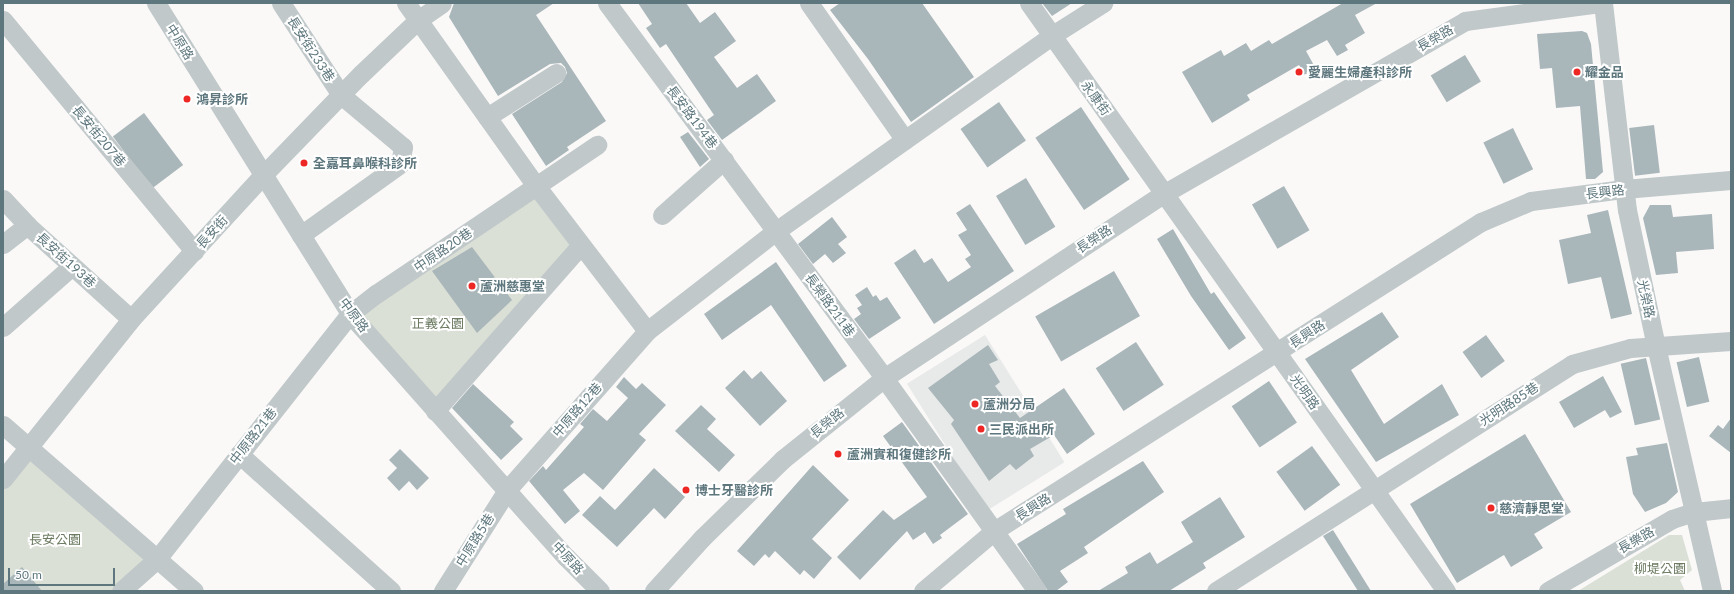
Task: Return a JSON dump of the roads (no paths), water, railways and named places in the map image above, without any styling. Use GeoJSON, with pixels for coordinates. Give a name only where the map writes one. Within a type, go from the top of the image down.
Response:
{"type":"FeatureCollection","features":[{"type":"Feature","properties":{"kind":"street","name":"中原路"},"geometry":{"type":"LineString","coordinates":[[156,3],[350,314],[566,557],[600,591]]}},
{"type":"Feature","properties":{"kind":"street","name":"長安街233巷"},"geometry":{"type":"LineString","coordinates":[[281,3],[340,95],[403,147],[400,164],[301,234]]}},
{"type":"Feature","properties":{"kind":"street"},"geometry":{"type":"LineString","coordinates":[[406,3],[537,187],[647,331]]}},
{"type":"Feature","properties":{"kind":"street","name":"長安街"},"geometry":{"type":"LineString","coordinates":[[3,479],[131,319],[264,174],[340,95],[418,20],[442,3]]}},
{"type":"Feature","properties":{"kind":"street","name":"長安路194巷"},"geometry":{"type":"LineString","coordinates":[[607,3],[776,231]]}},
{"type":"Feature","properties":{"kind":"street"},"geometry":{"type":"LineString","coordinates":[[808,3],[905,140]]}},
{"type":"Feature","properties":{"kind":"street","name":"永康街"},"geometry":{"type":"LineString","coordinates":[[1029,3],[1051,36],[1165,193]]}},
{"type":"Feature","properties":{"kind":"street","name":"中原路12巷"},"geometry":{"type":"LineString","coordinates":[[508,490],[647,331],[776,231],[1051,36],[1103,3]]}},
{"type":"Feature","properties":{"kind":"street","name":"長榮路"},"geometry":{"type":"LineString","coordinates":[[654,591],[702,538],[782,459],[884,378],[1165,193],[1465,21],[1600,3]]}},
{"type":"Feature","properties":{"kind":"street","name":"光榮路"},"geometry":{"type":"LineString","coordinates":[[1603,3],[1624,189],[1656,346],[1712,591]]}},
{"type":"Feature","properties":{"kind":"street","name":"長安街207巷"},"geometry":{"type":"LineString","coordinates":[[3,20],[194,251]]}},
{"type":"Feature","properties":{"kind":"street"},"geometry":{"type":"LineString","coordinates":[[487,117],[556,73]]}},
{"type":"Feature","properties":{"kind":"street","name":"中原路20巷"},"geometry":{"type":"LineString","coordinates":[[350,314],[376,294],[537,187],[597,145]]}},
{"type":"Feature","properties":{"kind":"street"},"geometry":{"type":"LineString","coordinates":[[662,216],[724,160]]}},
{"type":"Feature","properties":{"kind":"street","name":"長興路"},"geometry":{"type":"LineString","coordinates":[[923,591],[994,531],[1481,222],[1531,201],[1624,189],[1731,180]]}},
{"type":"Feature","properties":{"kind":"street","name":"光明路"},"geometry":{"type":"LineString","coordinates":[[1165,193],[1446,591]]}},
{"type":"Feature","properties":{"kind":"street","name":"長安街193巷"},"geometry":{"type":"LineString","coordinates":[[3,199],[27,225],[131,319]]}},
{"type":"Feature","properties":{"kind":"street"},"geometry":{"type":"LineString","coordinates":[[3,244],[27,225]]}},
{"type":"Feature","properties":{"kind":"street","name":"長榮路211巷"},"geometry":{"type":"LineString","coordinates":[[776,231],[1037,591]]}},
{"type":"Feature","properties":{"kind":"street"},"geometry":{"type":"LineString","coordinates":[[435,411],[581,245]]}},
{"type":"Feature","properties":{"kind":"street"},"geometry":{"type":"LineString","coordinates":[[3,327],[72,266]]}},
{"type":"Feature","properties":{"kind":"street","name":"中原路21巷"},"geometry":{"type":"LineString","coordinates":[[121,591],[157,559],[350,314]]}},
{"type":"Feature","properties":{"kind":"street","name":"光明路85巷"},"geometry":{"type":"LineString","coordinates":[[1216,591],[1572,364],[1630,348],[1731,341]]}},
{"type":"Feature","properties":{"kind":"street"},"geometry":{"type":"LineString","coordinates":[[3,425],[194,591]]}},
{"type":"Feature","properties":{"kind":"street"},"geometry":{"type":"LineString","coordinates":[[239,454],[391,591]]}},
{"type":"Feature","properties":{"kind":"street","name":"中原路5巷"},"geometry":{"type":"LineString","coordinates":[[443,591],[508,490]]}},
{"type":"Feature","properties":{"kind":"street","name":"長樂路"},"geometry":{"type":"LineString","coordinates":[[1548,591],[1672,519],[1694,512],[1731,508]]}},
{"type":"Feature","properties":{"kind":"place","name":"愛麗生婦產科診所"},"geometry":{"type":"Point","coordinates":[1299,72]}},
{"type":"Feature","properties":{"kind":"place","name":"耀金品"},"geometry":{"type":"Point","coordinates":[1577,72]}},
{"type":"Feature","properties":{"kind":"place","name":"鴻昇診所"},"geometry":{"type":"Point","coordinates":[187,99]}},
{"type":"Feature","properties":{"kind":"place","name":"全嘉耳鼻喉科診所"},"geometry":{"type":"Point","coordinates":[304,163]}},
{"type":"Feature","properties":{"kind":"place","name":"蘆洲慈惠堂"},"geometry":{"type":"Point","coordinates":[472,286]}},
{"type":"Feature","properties":{"kind":"place","name":"蘆洲分局"},"geometry":{"type":"Point","coordinates":[975,404]}},
{"type":"Feature","properties":{"kind":"place","name":"三民派出所"},"geometry":{"type":"Point","coordinates":[981,429]}},
{"type":"Feature","properties":{"kind":"place","name":"蘆洲實和復健診所"},"geometry":{"type":"Point","coordinates":[838,454]}},
{"type":"Feature","properties":{"kind":"place","name":"博士牙醫診所"},"geometry":{"type":"Point","coordinates":[686,490]}},
{"type":"Feature","properties":{"kind":"place","name":"慈濟靜思堂"},"geometry":{"type":"Point","coordinates":[1491,508]}},
{"type":"Feature","properties":{"kind":"park label","name":"正義公園"},"geometry":{"type":"Point","coordinates":[438,323]}},
{"type":"Feature","properties":{"kind":"park label","name":"長安公園"},"geometry":{"type":"Point","coordinates":[55,539]}},
{"type":"Feature","properties":{"kind":"park label","name":"柳堤公園"},"geometry":{"type":"Point","coordinates":[1660,568]}}]}
